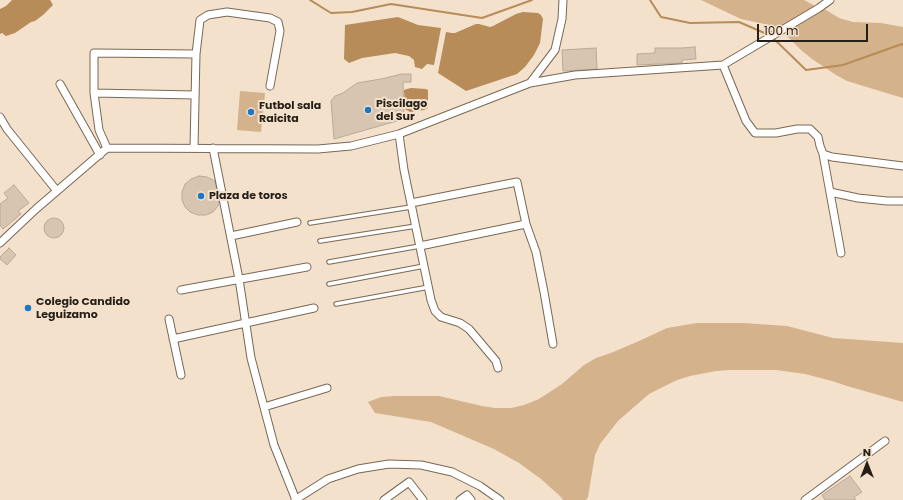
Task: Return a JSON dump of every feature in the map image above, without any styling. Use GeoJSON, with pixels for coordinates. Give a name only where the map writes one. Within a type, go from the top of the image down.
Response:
{"type":"FeatureCollection","features":[{"type":"Feature","properties":{"kind":"street"},"geometry":{"type":"LineString","coordinates":[[530,83],[555,50],[562,19],[563,0]]}},
{"type":"Feature","properties":{"kind":"street"},"geometry":{"type":"LineString","coordinates":[[0,243],[36,209],[107,148],[318,149],[351,146],[398,134],[530,83],[575,75],[723,65],[830,0]]}},
{"type":"Feature","properties":{"kind":"street"},"geometry":{"type":"LineString","coordinates":[[194,148],[196,54],[200,20],[208,15],[227,12],[270,18],[278,22],[280,31],[270,86]]}},
{"type":"Feature","properties":{"kind":"street"},"geometry":{"type":"LineString","coordinates":[[107,148],[99,130],[94,93],[94,53],[196,54]]}},
{"type":"Feature","properties":{"kind":"street"},"geometry":{"type":"LineString","coordinates":[[723,65],[746,121],[755,133],[776,133],[797,129],[810,129],[818,137],[823,154],[841,253]]}},
{"type":"Feature","properties":{"kind":"street"},"geometry":{"type":"LineString","coordinates":[[60,84],[100,155]]}},
{"type":"Feature","properties":{"kind":"street"},"geometry":{"type":"LineString","coordinates":[[94,93],[195,95]]}},
{"type":"Feature","properties":{"kind":"street"},"geometry":{"type":"LineString","coordinates":[[0,117],[6,129],[57,191]]}},
{"type":"Feature","properties":{"kind":"street"},"geometry":{"type":"LineString","coordinates":[[398,134],[411,205],[431,300],[435,311],[441,317],[460,323],[469,329],[496,361],[498,368]]}},
{"type":"Feature","properties":{"kind":"street"},"geometry":{"type":"LineString","coordinates":[[213,148],[239,279],[251,358],[274,445],[299,499],[328,479],[358,469],[389,464],[421,465],[452,472],[480,486],[500,500]]}},
{"type":"Feature","properties":{"kind":"street"},"geometry":{"type":"LineString","coordinates":[[823,154],[832,157],[903,166]]}},
{"type":"Feature","properties":{"kind":"street"},"geometry":{"type":"LineString","coordinates":[[411,205],[517,182],[526,224],[536,252],[553,344]]}},
{"type":"Feature","properties":{"kind":"street"},"geometry":{"type":"LineString","coordinates":[[830,192],[858,198],[903,201]]}},
{"type":"Feature","properties":{"kind":"street"},"geometry":{"type":"LineString","coordinates":[[231,236],[297,222]]}},
{"type":"Feature","properties":{"kind":"street"},"geometry":{"type":"LineString","coordinates":[[420,246],[526,224]]}},
{"type":"Feature","properties":{"kind":"street"},"geometry":{"type":"LineString","coordinates":[[181,290],[307,266]]}},
{"type":"Feature","properties":{"kind":"street"},"geometry":{"type":"LineString","coordinates":[[174,339],[314,308]]}},
{"type":"Feature","properties":{"kind":"street"},"geometry":{"type":"LineString","coordinates":[[169,319],[181,375]]}},
{"type":"Feature","properties":{"kind":"street"},"geometry":{"type":"LineString","coordinates":[[264,407],[327,388]]}},
{"type":"Feature","properties":{"kind":"street"},"geometry":{"type":"LineString","coordinates":[[805,500],[885,441]]}},
{"type":"Feature","properties":{"kind":"street"},"geometry":{"type":"LineString","coordinates":[[384,500],[409,482],[423,500]]}},
{"type":"Feature","properties":{"kind":"street"},"geometry":{"type":"LineString","coordinates":[[460,500],[467,495],[471,500]]}},
{"type":"Feature","properties":{"kind":"lane"},"geometry":{"type":"LineString","coordinates":[[310,223],[411,205]]}},
{"type":"Feature","properties":{"kind":"lane"},"geometry":{"type":"LineString","coordinates":[[320,241],[416,226]]}},
{"type":"Feature","properties":{"kind":"lane"},"geometry":{"type":"LineString","coordinates":[[329,262],[420,246]]}},
{"type":"Feature","properties":{"kind":"lane"},"geometry":{"type":"LineString","coordinates":[[329,284],[424,266]]}},
{"type":"Feature","properties":{"kind":"lane"},"geometry":{"type":"LineString","coordinates":[[336,304],[429,287]]}},
{"type":"Feature","properties":{"kind":"shaded area"},"geometry":{"type":"Polygon","coordinates":[[[12,0],[50,0],[53,5],[35,21],[31,22],[15,33],[6,36],[2,33],[0,34],[0,9],[12,0]]]}},
{"type":"Feature","properties":{"kind":"shaded area"},"geometry":{"type":"Polygon","coordinates":[[[701,0],[804,0],[839,18],[853,22],[881,23],[903,27],[903,98],[847,81],[812,59],[781,30],[769,25],[741,19],[701,0]]]}},
{"type":"Feature","properties":{"kind":"shaded area"},"geometry":{"type":"Polygon","coordinates":[[[523,12],[538,13],[543,19],[540,43],[534,55],[525,67],[517,74],[466,91],[438,73],[446,32],[455,33],[476,24],[490,27],[523,12]]]}},
{"type":"Feature","properties":{"kind":"shaded area"},"geometry":{"type":"Polygon","coordinates":[[[398,17],[418,25],[441,28],[434,65],[427,64],[422,69],[415,67],[414,60],[409,56],[395,53],[362,58],[349,63],[344,59],[345,25],[398,17]]]}},
{"type":"Feature","properties":{"kind":"shaded area","name":"Piscilago del Sur"},"geometry":{"type":"Polygon","coordinates":[[[411,88],[428,90],[428,108],[410,112],[405,109],[404,90],[411,88]]]}},
{"type":"Feature","properties":{"kind":"shaded area","name":"Futbol sala Raicita"},"geometry":{"type":"Polygon","coordinates":[[[240,91],[265,93],[261,132],[237,130],[240,91]]]}},
{"type":"Feature","properties":{"kind":"shaded area"},"geometry":{"type":"Polygon","coordinates":[[[697,323],[743,323],[787,326],[833,338],[903,343],[903,402],[805,374],[776,370],[730,370],[690,376],[677,380],[649,394],[618,421],[600,444],[595,455],[588,497],[586,500],[563,500],[541,479],[519,463],[494,449],[431,422],[375,413],[368,402],[381,397],[439,396],[495,408],[511,408],[524,405],[539,399],[562,384],[584,365],[596,358],[611,353],[667,328],[697,323]]]}},
{"type":"Feature","properties":{"kind":"building"},"geometry":{"type":"Polygon","coordinates":[[[695,47],[696,59],[682,60],[682,63],[637,65],[637,54],[655,53],[655,48],[695,47]]]}},
{"type":"Feature","properties":{"kind":"building"},"geometry":{"type":"Polygon","coordinates":[[[596,48],[597,69],[563,71],[562,50],[596,48]]]}},
{"type":"Feature","properties":{"kind":"building","name":"Piscilago del Sur"},"geometry":{"type":"Polygon","coordinates":[[[402,74],[411,74],[411,82],[403,82],[404,119],[334,139],[331,101],[335,96],[343,93],[357,83],[402,74]]]}},
{"type":"Feature","properties":{"kind":"building","name":"Plaza de toros"},"geometry":{"type":"Polygon","coordinates":[[[199,176],[207,177],[215,181],[219,203],[213,212],[206,215],[198,215],[190,212],[185,207],[182,200],[182,192],[185,184],[191,179],[199,176]]]}},
{"type":"Feature","properties":{"kind":"building"},"geometry":{"type":"Polygon","coordinates":[[[14,185],[29,203],[18,211],[21,214],[3,229],[0,225],[0,204],[8,198],[4,193],[14,185]]]}},
{"type":"Feature","properties":{"kind":"building"},"geometry":{"type":"Polygon","coordinates":[[[54,218],[61,221],[64,228],[61,235],[54,238],[47,235],[44,228],[47,221],[54,218]]]}},
{"type":"Feature","properties":{"kind":"building"},"geometry":{"type":"Polygon","coordinates":[[[9,248],[16,255],[7,265],[0,259],[0,257],[9,248]]]}},
{"type":"Feature","properties":{"kind":"building"},"geometry":{"type":"Polygon","coordinates":[[[850,476],[862,492],[854,497],[856,500],[825,500],[822,495],[850,476]]]}},
{"type":"Feature","properties":{"kind":"waterway"},"geometry":{"type":"LineString","coordinates":[[310,0],[331,13],[352,12],[391,4],[482,18],[532,0]]}},
{"type":"Feature","properties":{"kind":"waterway"},"geometry":{"type":"LineString","coordinates":[[650,0],[661,17],[690,23],[739,22],[769,35]]}},
{"type":"Feature","properties":{"kind":"waterway"},"geometry":{"type":"LineString","coordinates":[[772,37],[806,70],[843,65],[902,44],[903,45]]}},
{"type":"Feature","properties":{"kind":"place","name":"Piscilago del Sur"},"geometry":{"type":"Point","coordinates":[368,110]}},
{"type":"Feature","properties":{"kind":"place","name":"Futbol sala Raicita"},"geometry":{"type":"Point","coordinates":[251,112]}},
{"type":"Feature","properties":{"kind":"place","name":"Plaza de toros"},"geometry":{"type":"Point","coordinates":[201,196]}},
{"type":"Feature","properties":{"kind":"place","name":"Colegio Candido Leguizamo"},"geometry":{"type":"Point","coordinates":[28,308]}}]}
